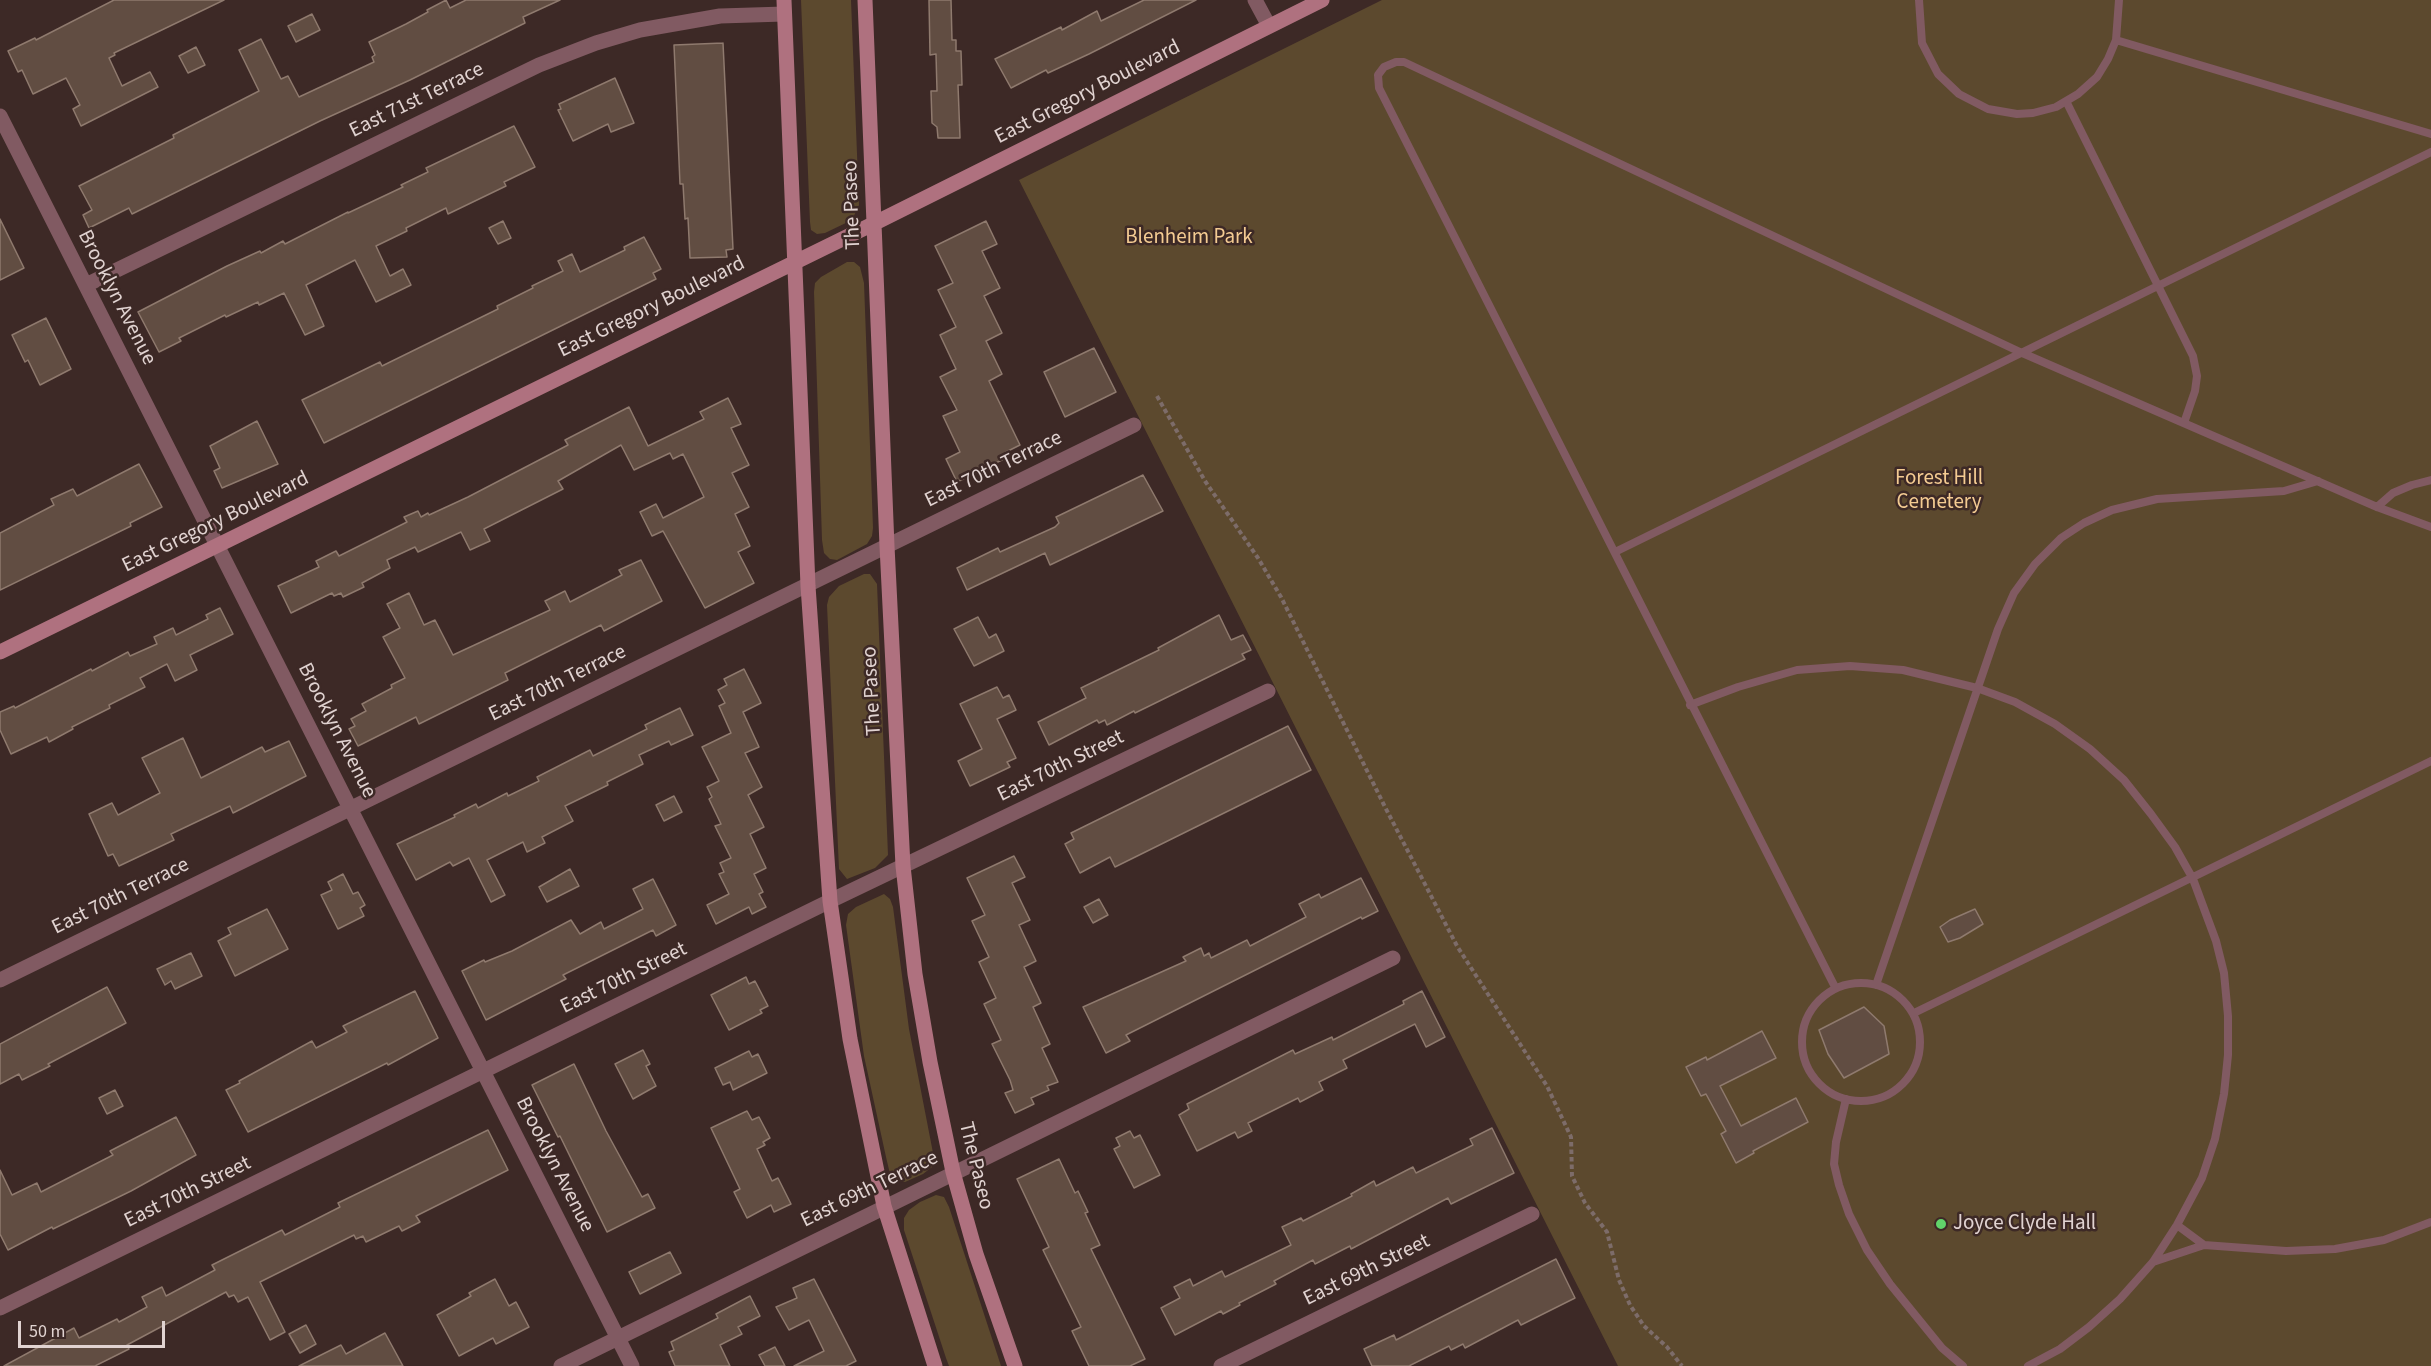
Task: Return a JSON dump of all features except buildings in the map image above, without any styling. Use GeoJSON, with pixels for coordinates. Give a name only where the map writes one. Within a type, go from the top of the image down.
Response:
{"type":"FeatureCollection","features":[{"type":"Feature","properties":{"kind":"main road","name":"The Paseo"},"geometry":{"type":"LineString","coordinates":[[865,0],[887,546],[903,866],[915,974],[930,1062],[953,1172],[976,1254],[1015,1366]]}},
{"type":"Feature","properties":{"kind":"main road","name":"East Gregory Boulevard"},"geometry":{"type":"LineString","coordinates":[[0,652],[875,223],[1322,0]]}},
{"type":"Feature","properties":{"kind":"main road"},"geometry":{"type":"LineString","coordinates":[[784,7],[808,586],[830,901],[849,1039],[884,1206],[935,1366]]}},
{"type":"Feature","properties":{"kind":"street"},"geometry":{"type":"LineString","coordinates":[[1255,0],[1269,26]]}},
{"type":"Feature","properties":{"kind":"street","name":"East 71st Terrace"},"geometry":{"type":"LineString","coordinates":[[86,285],[539,65],[640,30],[784,7]]}},
{"type":"Feature","properties":{"kind":"street","name":"Brooklyn Avenue"},"geometry":{"type":"LineString","coordinates":[[0,116],[632,1366]]}},
{"type":"Feature","properties":{"kind":"street","name":"East 70th Terrace"},"geometry":{"type":"LineString","coordinates":[[0,980],[1134,425]]}},
{"type":"Feature","properties":{"kind":"street","name":"East 70th Street"},"geometry":{"type":"LineString","coordinates":[[0,1308],[830,901],[1268,691]]}},
{"type":"Feature","properties":{"kind":"street","name":"East 69th Terrace"},"geometry":{"type":"LineString","coordinates":[[561,1366],[1393,958]]}},
{"type":"Feature","properties":{"kind":"street","name":"East 69th Street"},"geometry":{"type":"LineString","coordinates":[[1221,1366],[1532,1214]]}},
{"type":"Feature","properties":{"kind":"lane"},"geometry":{"type":"LineString","coordinates":[[1919,0],[1922,43],[1938,74],[1959,94],[1988,109],[2017,114],[2033,112],[2066,101],[2078,94],[2097,77],[2108,59],[2115,40],[2119,0]]}},
{"type":"Feature","properties":{"kind":"lane"},"geometry":{"type":"LineString","coordinates":[[2115,40],[2431,134]]}},
{"type":"Feature","properties":{"kind":"lane"},"geometry":{"type":"LineString","coordinates":[[1835,987],[1378,87],[1378,75],[1390,64],[1404,62],[2020,352],[2377,507],[2431,527]]}},
{"type":"Feature","properties":{"kind":"lane"},"geometry":{"type":"LineString","coordinates":[[2066,101],[2193,356],[2197,376],[2195,391],[2184,423]]}},
{"type":"Feature","properties":{"kind":"lane"},"geometry":{"type":"LineString","coordinates":[[1615,552],[2431,152]]}},
{"type":"Feature","properties":{"kind":"lane"},"geometry":{"type":"LineString","coordinates":[[2377,507],[2393,493],[2431,480]]}},
{"type":"Feature","properties":{"kind":"lane"},"geometry":{"type":"LineString","coordinates":[[1876,985],[1977,688],[2014,593],[2035,564],[2061,538],[2084,523],[2112,510],[2157,499],[2284,491],[2318,481]]}},
{"type":"Feature","properties":{"kind":"lane"},"geometry":{"type":"LineString","coordinates":[[1690,705],[1738,687],[1797,670],[1850,666],[1903,670],[1977,688],[2015,702],[2045,718],[2090,749],[2124,780],[2151,814],[2175,847],[2193,879],[2216,941],[2224,973],[2228,1016],[2228,1055],[2224,1094],[2215,1139],[2202,1178],[2177,1225],[2153,1262],[2120,1299],[2060,1349],[2028,1366]]}},
{"type":"Feature","properties":{"kind":"lane"},"geometry":{"type":"LineString","coordinates":[[1914,1014],[2431,761]]}},
{"type":"Feature","properties":{"kind":"lane"},"geometry":{"type":"LineString","coordinates":[[1865,982],[1876,985],[1888,988],[1904,999],[1914,1014],[1921,1035],[1919,1058],[1909,1078],[1885,1097],[1866,1101],[1846,1099],[1821,1086],[1807,1068],[1801,1037],[1807,1016],[1820,998],[1835,987],[1865,982]]}},
{"type":"Feature","properties":{"kind":"lane"},"geometry":{"type":"LineString","coordinates":[[1846,1099],[1836,1142],[1834,1164],[1849,1214],[1867,1250],[1890,1284],[1942,1348],[1963,1366]]}},
{"type":"Feature","properties":{"kind":"lane"},"geometry":{"type":"LineString","coordinates":[[2153,1262],[2204,1245],[2286,1251],[2335,1249],[2384,1240],[2431,1222]]}},
{"type":"Feature","properties":{"kind":"lane"},"geometry":{"type":"LineString","coordinates":[[2177,1225],[2204,1245]]}},
{"type":"Feature","properties":{"kind":"path"},"geometry":{"type":"LineString","coordinates":[[1157,396],[1205,481],[1258,558],[1281,597],[1457,946],[1547,1086],[1570,1137],[1572,1176],[1585,1203],[1607,1232],[1614,1263],[1630,1305],[1644,1326],[1667,1347],[1682,1366]]}},
{"type":"Feature","properties":{"kind":"green space"},"geometry":{"type":"Polygon","coordinates":[[[801,0],[851,0],[859,205],[852,220],[825,233],[817,234],[811,230],[810,222],[801,0]]]}},
{"type":"Feature","properties":{"kind":"green space","name":"Forest Hill Cemetery"},"geometry":{"type":"Polygon","coordinates":[[[1382,0],[2431,0],[2431,1366],[1618,1366],[1019,180],[1382,0]]]}},
{"type":"Feature","properties":{"kind":"green space"},"geometry":{"type":"Polygon","coordinates":[[[847,262],[854,262],[860,267],[864,283],[873,528],[872,536],[867,544],[837,560],[830,559],[824,553],[822,540],[814,292],[815,283],[821,277],[847,262]]]}},
{"type":"Feature","properties":{"kind":"green space"},"geometry":{"type":"Polygon","coordinates":[[[864,574],[870,574],[877,584],[888,855],[875,868],[847,879],[839,869],[827,605],[829,597],[839,586],[864,574]]]}},
{"type":"Feature","properties":{"kind":"green space"},"geometry":{"type":"Polygon","coordinates":[[[884,894],[890,899],[893,907],[909,1029],[934,1158],[932,1167],[905,1182],[896,1181],[890,1174],[886,1157],[864,1056],[846,925],[848,914],[856,907],[884,894]]]}},
{"type":"Feature","properties":{"kind":"green space"},"geometry":{"type":"Polygon","coordinates":[[[936,1195],[944,1197],[949,1207],[1001,1366],[949,1366],[904,1230],[904,1218],[909,1210],[936,1195]]]}},
{"type":"Feature","properties":{"kind":"place","name":"Joyce Clyde Hall"},"geometry":{"type":"Point","coordinates":[1941,1224]}},
{"type":"Feature","properties":{"kind":"park label","name":"Blenheim Park"},"geometry":{"type":"Point","coordinates":[1189,238]}}]}
